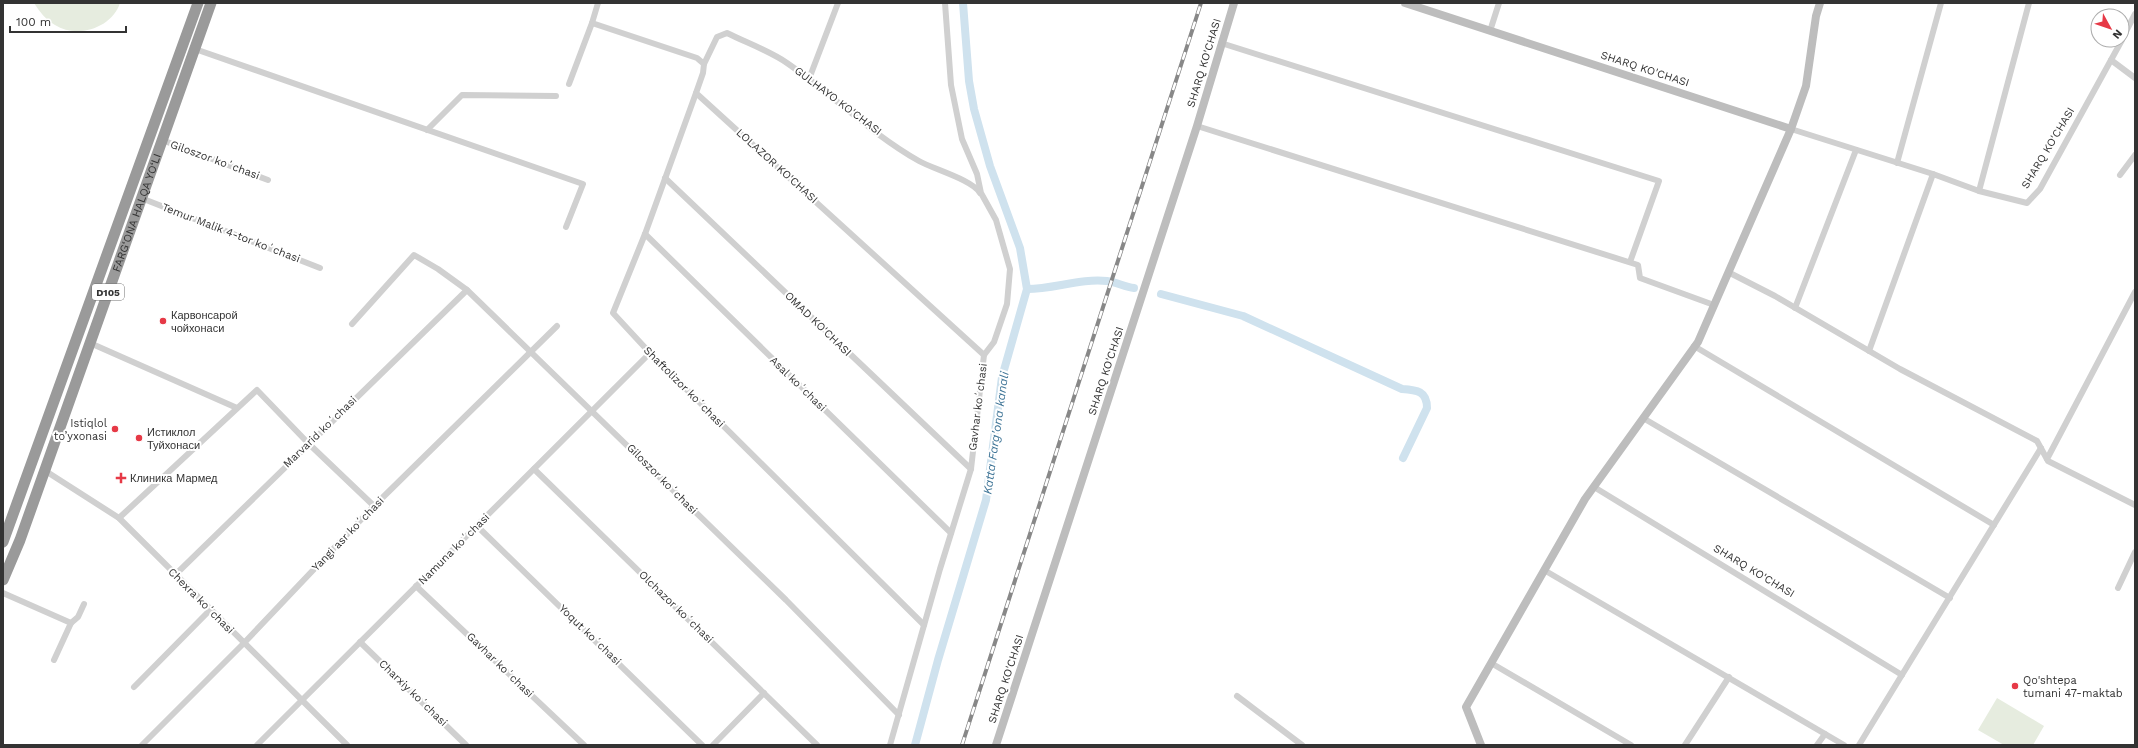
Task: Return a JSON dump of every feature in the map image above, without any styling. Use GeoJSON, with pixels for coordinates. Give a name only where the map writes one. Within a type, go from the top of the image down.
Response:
{"type":"FeatureCollection","features":[{"type":"Feature","properties":{"kind":"highway","name":"FARG‘ONA HALQA YO‘LI"},"geometry":{"type":"LineString","coordinates":[[3,542],[198,3]]}},
{"type":"Feature","properties":{"kind":"highway","name":"FARG‘ONA HALQA YO‘LI"},"geometry":{"type":"LineString","coordinates":[[3,580],[44,470],[211,3]]}},
{"type":"Feature","properties":{"kind":"highway"},"geometry":{"type":"LineString","coordinates":[[162,104],[174,107]]}},
{"type":"Feature","properties":{"kind":"main road","name":"SHARQ KO'CHASI"},"geometry":{"type":"LineString","coordinates":[[996,745],[1197,126],[1234,3]]}},
{"type":"Feature","properties":{"kind":"main road","name":"SHARQ KO'CHASI"},"geometry":{"type":"LineString","coordinates":[[1405,3],[1791,129]]}},
{"type":"Feature","properties":{"kind":"main road"},"geometry":{"type":"LineString","coordinates":[[1481,745],[1466,707],[1544,570],[1594,487],[1694,346],[1714,305],[1791,129],[1806,86],[1816,16],[1820,3]]}},
{"type":"Feature","properties":{"kind":"street"},"geometry":{"type":"LineString","coordinates":[[569,84],[598,3]]}},
{"type":"Feature","properties":{"kind":"street"},"geometry":{"type":"LineString","coordinates":[[808,79],[838,3]]}},
{"type":"Feature","properties":{"kind":"street","name":"Gavhar koʻchasi"},"geometry":{"type":"LineString","coordinates":[[890,745],[970,469],[984,355],[994,342],[1007,304],[1010,270],[996,220],[981,193],[977,174],[962,139],[951,85],[945,3]]}},
{"type":"Feature","properties":{"kind":"street"},"geometry":{"type":"LineString","coordinates":[[1490,31],[1499,3]]}},
{"type":"Feature","properties":{"kind":"street"},"geometry":{"type":"LineString","coordinates":[[1897,163],[1941,3]]}},
{"type":"Feature","properties":{"kind":"street"},"geometry":{"type":"LineString","coordinates":[[1979,191],[2028,3]]}},
{"type":"Feature","properties":{"kind":"street"},"geometry":{"type":"LineString","coordinates":[[2130,24],[2135,14]]}},
{"type":"Feature","properties":{"kind":"street"},"geometry":{"type":"LineString","coordinates":[[592,23],[697,58],[704,64],[703,73],[696,93]]}},
{"type":"Feature","properties":{"kind":"street","name":"GULHAYO KO'CHASI"},"geometry":{"type":"LineString","coordinates":[[704,64],[717,37],[727,33],[786,62],[878,133],[919,161],[961,180],[978,189],[981,193]]}},
{"type":"Feature","properties":{"kind":"street"},"geometry":{"type":"LineString","coordinates":[[1221,43],[1659,181],[1630,262]]}},
{"type":"Feature","properties":{"kind":"street"},"geometry":{"type":"LineString","coordinates":[[2118,48],[2112,60],[2135,78]]}},
{"type":"Feature","properties":{"kind":"street"},"geometry":{"type":"LineString","coordinates":[[195,49],[583,184],[566,228]]}},
{"type":"Feature","properties":{"kind":"street","name":"SHARQ KO'CHASI"},"geometry":{"type":"LineString","coordinates":[[1791,129],[1933,174],[1979,191],[2027,203],[2040,189],[2112,60]]}},
{"type":"Feature","properties":{"kind":"street","name":"Shaftolizor koʻchasi"},"geometry":{"type":"LineString","coordinates":[[696,93],[645,234],[612,313],[650,353],[924,625]]}},
{"type":"Feature","properties":{"kind":"street","name":"LOLAZOR KO'CHASI"},"geometry":{"type":"LineString","coordinates":[[696,93],[984,355]]}},
{"type":"Feature","properties":{"kind":"street"},"geometry":{"type":"LineString","coordinates":[[427,130],[462,95],[556,96]]}},
{"type":"Feature","properties":{"kind":"street"},"geometry":{"type":"LineString","coordinates":[[1197,126],[1630,262],[1638,265],[1640,278],[1714,305]]}},
{"type":"Feature","properties":{"kind":"street","name":"Giloszor koʻchasi"},"geometry":{"type":"LineString","coordinates":[[162,140],[268,180]]}},
{"type":"Feature","properties":{"kind":"street"},"geometry":{"type":"LineString","coordinates":[[1795,308],[1856,150]]}},
{"type":"Feature","properties":{"kind":"street"},"geometry":{"type":"LineString","coordinates":[[2120,175],[2135,155]]}},
{"type":"Feature","properties":{"kind":"street"},"geometry":{"type":"LineString","coordinates":[[1869,351],[1933,174]]}},
{"type":"Feature","properties":{"kind":"street","name":"OMAD KO'CHASI"},"geometry":{"type":"LineString","coordinates":[[665,178],[970,469]]}},
{"type":"Feature","properties":{"kind":"street","name":"Temur Malik 4-tor koʻchasi"},"geometry":{"type":"LineString","coordinates":[[141,198],[320,268]]}},
{"type":"Feature","properties":{"kind":"street","name":"Asal koʻchasi"},"geometry":{"type":"LineString","coordinates":[[645,234],[951,533]]}},
{"type":"Feature","properties":{"kind":"street","name":"Giloszor koʻchasi"},"geometry":{"type":"LineString","coordinates":[[352,324],[414,255],[438,269],[467,290],[591,409],[786,600],[899,715]]}},
{"type":"Feature","properties":{"kind":"street"},"geometry":{"type":"LineString","coordinates":[[1728,272],[1795,308],[1869,351],[2037,441],[2047,459],[2135,505]]}},
{"type":"Feature","properties":{"kind":"street","name":"Marvarid koʻchasi"},"geometry":{"type":"LineString","coordinates":[[175,575],[308,443],[467,290]]}},
{"type":"Feature","properties":{"kind":"street"},"geometry":{"type":"LineString","coordinates":[[2047,459],[2135,292]]}},
{"type":"Feature","properties":{"kind":"street","name":"Yangi asr koʻchasi"},"geometry":{"type":"LineString","coordinates":[[142,745],[244,643],[374,506],[532,353],[557,326]]}},
{"type":"Feature","properties":{"kind":"street"},"geometry":{"type":"LineString","coordinates":[[90,342],[237,408]]}},
{"type":"Feature","properties":{"kind":"street"},"geometry":{"type":"LineString","coordinates":[[1694,346],[1994,525]]}},
{"type":"Feature","properties":{"kind":"street","name":"Namuna koʻchasi"},"geometry":{"type":"LineString","coordinates":[[257,745],[534,469],[591,409],[650,353]]}},
{"type":"Feature","properties":{"kind":"street"},"geometry":{"type":"LineString","coordinates":[[119,518],[257,390],[308,443],[374,506]]}},
{"type":"Feature","properties":{"kind":"street"},"geometry":{"type":"LineString","coordinates":[[1643,418],[1950,598]]}},
{"type":"Feature","properties":{"kind":"street"},"geometry":{"type":"LineString","coordinates":[[1859,745],[2041,448]]}},
{"type":"Feature","properties":{"kind":"street","name":"Olchazor koʻchasi"},"geometry":{"type":"LineString","coordinates":[[534,469],[817,745]]}},
{"type":"Feature","properties":{"kind":"street","name":"Chexra koʻchasi"},"geometry":{"type":"LineString","coordinates":[[44,470],[119,518],[301,701],[347,745]]}},
{"type":"Feature","properties":{"kind":"street","name":"SHARQ KO'CHASI"},"geometry":{"type":"LineString","coordinates":[[1594,487],[1902,675]]}},
{"type":"Feature","properties":{"kind":"street","name":"Yoqut koʻchasi"},"geometry":{"type":"LineString","coordinates":[[477,526],[702,745]]}},
{"type":"Feature","properties":{"kind":"street"},"geometry":{"type":"LineString","coordinates":[[2118,588],[2135,552]]}},
{"type":"Feature","properties":{"kind":"street"},"geometry":{"type":"LineString","coordinates":[[1544,570],[1844,745]]}},
{"type":"Feature","properties":{"kind":"street","name":"Gavhar koʻchasi"},"geometry":{"type":"LineString","coordinates":[[416,586],[584,745]]}},
{"type":"Feature","properties":{"kind":"street"},"geometry":{"type":"LineString","coordinates":[[3,593],[71,623]]}},
{"type":"Feature","properties":{"kind":"street"},"geometry":{"type":"LineString","coordinates":[[54,660],[71,623],[78,617],[84,604]]}},
{"type":"Feature","properties":{"kind":"street"},"geometry":{"type":"LineString","coordinates":[[134,687],[210,610]]}},
{"type":"Feature","properties":{"kind":"street","name":"Charxiy koʻchasi"},"geometry":{"type":"LineString","coordinates":[[360,642],[466,745]]}},
{"type":"Feature","properties":{"kind":"street"},"geometry":{"type":"LineString","coordinates":[[1491,663],[1631,745]]}},
{"type":"Feature","properties":{"kind":"street"},"geometry":{"type":"LineString","coordinates":[[1685,745],[1729,677]]}},
{"type":"Feature","properties":{"kind":"street"},"geometry":{"type":"LineString","coordinates":[[713,745],[764,693]]}},
{"type":"Feature","properties":{"kind":"street"},"geometry":{"type":"LineString","coordinates":[[1238,696],[1302,745]]}},
{"type":"Feature","properties":{"kind":"street"},"geometry":{"type":"LineString","coordinates":[[1817,745],[1825,734]]}},
{"type":"Feature","properties":{"kind":"shaded area"},"geometry":{"type":"Polygon","coordinates":[[[34,3],[120,3],[116,12],[102,25],[93,29],[73,31],[51,23],[34,3]]]}},
{"type":"Feature","properties":{"kind":"shaded area"},"geometry":{"type":"Polygon","coordinates":[[[1997,698],[2044,726],[2033,745],[2004,745],[1978,730],[1997,698]]]}},
{"type":"Feature","properties":{"kind":"waterway","name":"Katta Farg'ona kanali"},"geometry":{"type":"LineString","coordinates":[[915,745],[938,660],[986,500],[1002,377],[1027,289],[1020,248],[990,166],[974,109],[969,81],[963,3]]}},
{"type":"Feature","properties":{"kind":"waterway"},"geometry":{"type":"LineString","coordinates":[[1027,289],[1037,289],[1097,280],[1134,288]]}},
{"type":"Feature","properties":{"kind":"waterway"},"geometry":{"type":"LineString","coordinates":[[1161,294],[1243,316],[1402,389],[1420,392],[1427,402],[1427,408],[1403,458]]}},
{"type":"Feature","properties":{"kind":"railway"},"geometry":{"type":"LineString","coordinates":[[962,745],[1201,3]]}},
{"type":"Feature","properties":{"kind":"place","name":"Карвонсарой чойхонаси"},"geometry":{"type":"Point","coordinates":[163,321]}},
{"type":"Feature","properties":{"kind":"place","name":"Istiqlol to’yxonasi"},"geometry":{"type":"Point","coordinates":[115,429]}},
{"type":"Feature","properties":{"kind":"place","name":"Истиклол Туйхонаси"},"geometry":{"type":"Point","coordinates":[139,438]}},
{"type":"Feature","properties":{"kind":"place","name":"Клиника Мармед"},"geometry":{"type":"Point","coordinates":[121,478]}},
{"type":"Feature","properties":{"kind":"place","name":"Qo'shtepa tumani 47-maktab"},"geometry":{"type":"Point","coordinates":[2015,686]}}]}
